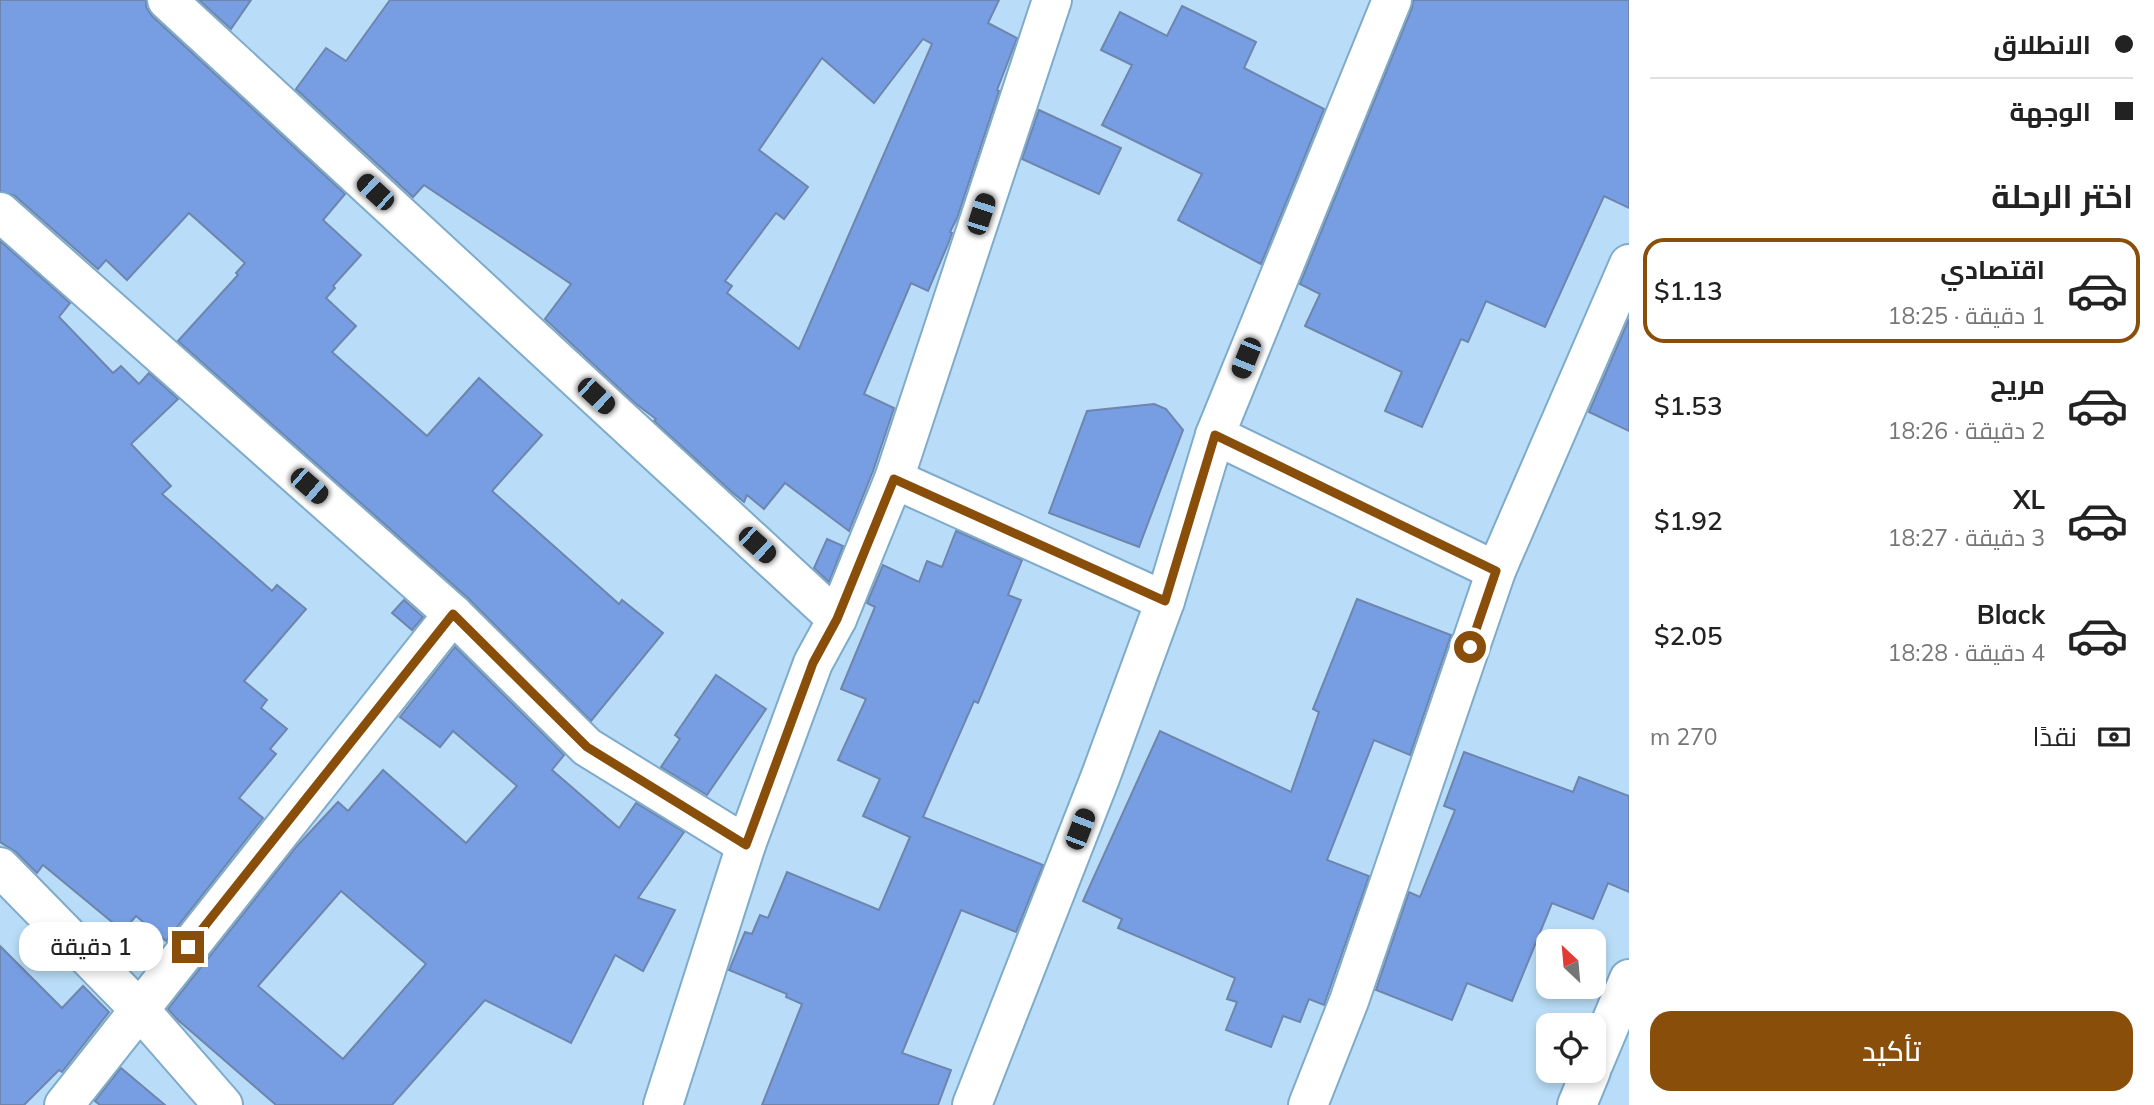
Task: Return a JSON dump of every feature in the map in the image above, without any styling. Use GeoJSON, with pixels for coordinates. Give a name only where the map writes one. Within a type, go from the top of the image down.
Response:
{"type":"FeatureCollection","features":[{"type":"Feature","properties":{"kind":"street"},"geometry":{"type":"LineString","coordinates":[[167,0],[837,619]]}},
{"type":"Feature","properties":{"kind":"street"},"geometry":{"type":"LineString","coordinates":[[972,1105],[1100,778],[1165,601],[1215,435],[1392,0]]}},
{"type":"Feature","properties":{"kind":"street"},"geometry":{"type":"LineString","coordinates":[[663,1105],[746,845],[813,663],[837,619],[894,479],[1050,1]]}},
{"type":"Feature","properties":{"kind":"street"},"geometry":{"type":"LineString","coordinates":[[0,212],[453,614],[587,747],[746,845]]}},
{"type":"Feature","properties":{"kind":"street"},"geometry":{"type":"LineString","coordinates":[[1308,1105],[1349,1001],[1496,571],[1629,264]]}},
{"type":"Feature","properties":{"kind":"street"},"geometry":{"type":"LineString","coordinates":[[1215,435],[1496,571]]}},
{"type":"Feature","properties":{"kind":"street"},"geometry":{"type":"LineString","coordinates":[[894,479],[1165,601]]}},
{"type":"Feature","properties":{"kind":"street"},"geometry":{"type":"LineString","coordinates":[[64,1105],[453,614]]}},
{"type":"Feature","properties":{"kind":"street"},"geometry":{"type":"LineString","coordinates":[[0,867],[139,1009],[223,1105]]}},
{"type":"Feature","properties":{"kind":"street"},"geometry":{"type":"LineString","coordinates":[[1606,1034],[1629,979]]}},
{"type":"Feature","properties":{"kind":"street"},"geometry":{"type":"LineString","coordinates":[[1577,1105],[1586,1083]]}},
{"type":"Feature","properties":{"kind":"building"},"geometry":{"type":"Polygon","coordinates":[[[0,0],[146,0],[146,7],[152,16],[345,194],[323,220],[361,255],[333,286],[335,288],[326,298],[356,326],[332,352],[427,436],[479,378],[542,435],[492,491],[619,604],[622,600],[663,633],[591,721],[468,598],[178,341],[238,275],[236,273],[245,263],[189,213],[127,280],[106,260],[98,269],[15,196],[0,191],[0,0]]]}},
{"type":"Feature","properties":{"kind":"building"},"geometry":{"type":"Polygon","coordinates":[[[199,0],[251,0],[231,29],[199,0]]]}},
{"type":"Feature","properties":{"kind":"building"},"geometry":{"type":"Polygon","coordinates":[[[390,0],[999,0],[988,23],[1017,38],[997,90],[999,91],[957,218],[950,232],[952,233],[928,291],[911,283],[864,394],[894,408],[849,531],[785,483],[764,509],[747,495],[744,502],[545,319],[571,284],[424,185],[413,197],[296,89],[326,48],[346,61],[390,0]],[[923,39],[874,103],[822,58],[759,150],[808,187],[784,219],[776,213],[725,281],[732,286],[727,293],[799,349],[932,44],[923,39]]]}},
{"type":"Feature","properties":{"kind":"building"},"geometry":{"type":"Polygon","coordinates":[[[1413,0],[1629,0],[1629,208],[1604,196],[1545,327],[1486,301],[1468,342],[1461,339],[1422,427],[1385,411],[1402,372],[1305,326],[1320,294],[1300,284],[1413,0]]]}},
{"type":"Feature","properties":{"kind":"building"},"geometry":{"type":"Polygon","coordinates":[[[1182,6],[1256,42],[1244,68],[1324,109],[1261,264],[1178,220],[1202,174],[1102,125],[1132,65],[1101,50],[1120,12],[1167,36],[1182,6]]]}},
{"type":"Feature","properties":{"kind":"building"},"geometry":{"type":"Polygon","coordinates":[[[1039,110],[1121,148],[1099,194],[1022,159],[1039,110]]]}},
{"type":"Feature","properties":{"kind":"building"},"geometry":{"type":"Polygon","coordinates":[[[0,241],[70,303],[59,317],[113,373],[121,366],[139,384],[149,373],[178,399],[131,444],[171,486],[162,494],[272,591],[277,585],[306,609],[244,681],[267,700],[261,708],[287,729],[270,749],[276,754],[239,798],[263,818],[166,941],[136,916],[123,931],[43,865],[37,873],[16,852],[0,842],[0,241]]]}},
{"type":"Feature","properties":{"kind":"building"},"geometry":{"type":"Polygon","coordinates":[[[1629,319],[1629,431],[1589,412],[1629,319]]]}},
{"type":"Feature","properties":{"kind":"building"},"geometry":{"type":"Polygon","coordinates":[[[1154,404],[1166,409],[1183,430],[1139,547],[1049,513],[1087,411],[1154,404]]]}},
{"type":"Feature","properties":{"kind":"building"},"geometry":{"type":"Polygon","coordinates":[[[956,531],[1022,560],[1008,595],[1021,600],[978,703],[974,701],[923,817],[1043,865],[1016,932],[961,910],[902,1053],[951,1070],[938,1105],[762,1105],[802,1004],[786,997],[787,994],[729,970],[745,932],[752,934],[760,915],[768,918],[787,872],[879,910],[910,837],[863,816],[880,779],[838,760],[866,699],[841,689],[875,607],[867,603],[883,565],[919,582],[927,561],[942,567],[956,531]]]}},
{"type":"Feature","properties":{"kind":"building"},"geometry":{"type":"Polygon","coordinates":[[[827,539],[843,546],[829,582],[814,568],[827,539]]]}},
{"type":"Feature","properties":{"kind":"building"},"geometry":{"type":"Polygon","coordinates":[[[1357,599],[1451,635],[1410,755],[1374,740],[1327,860],[1369,876],[1324,1005],[1309,999],[1300,1022],[1283,1016],[1271,1047],[1226,1030],[1237,1002],[1227,999],[1235,978],[1118,928],[1122,919],[1083,901],[1160,731],[1291,792],[1319,712],[1313,709],[1357,599]]]}},
{"type":"Feature","properties":{"kind":"building"},"geometry":{"type":"Polygon","coordinates":[[[404,600],[423,617],[412,630],[392,613],[404,600]]]}},
{"type":"Feature","properties":{"kind":"building"},"geometry":{"type":"Polygon","coordinates":[[[455,647],[564,755],[552,770],[619,828],[636,803],[684,832],[638,898],[675,910],[643,971],[615,955],[571,1043],[485,1000],[392,1105],[276,1105],[168,1009],[297,846],[338,802],[348,811],[383,770],[466,843],[517,786],[453,731],[440,747],[400,717],[455,647]],[[341,891],[258,986],[343,1059],[426,964],[341,891]]]}},
{"type":"Feature","properties":{"kind":"building"},"geometry":{"type":"Polygon","coordinates":[[[716,675],[766,709],[707,795],[661,767],[680,739],[675,735],[716,675]]]}},
{"type":"Feature","properties":{"kind":"building"},"geometry":{"type":"Polygon","coordinates":[[[1464,752],[1573,792],[1579,777],[1629,796],[1629,892],[1608,883],[1593,919],[1552,903],[1541,929],[1536,929],[1536,942],[1512,1001],[1467,983],[1452,1020],[1376,990],[1409,892],[1420,897],[1455,810],[1444,806],[1464,752]]]}},
{"type":"Feature","properties":{"kind":"building"},"geometry":{"type":"Polygon","coordinates":[[[0,946],[62,1008],[83,986],[109,1012],[62,1072],[59,1070],[24,1105],[0,1105],[0,946]]]}},
{"type":"Feature","properties":{"kind":"building"},"geometry":{"type":"Polygon","coordinates":[[[121,1068],[165,1105],[100,1105],[95,1101],[121,1068]]]}},
{"type":"Feature","properties":{"kind":"route"},"geometry":{"type":"LineString","coordinates":[[188,947],[453,614],[587,747],[746,845],[813,663],[837,619],[894,479],[1165,601],[1215,435],[1496,571],[1470,647]]}}]}
